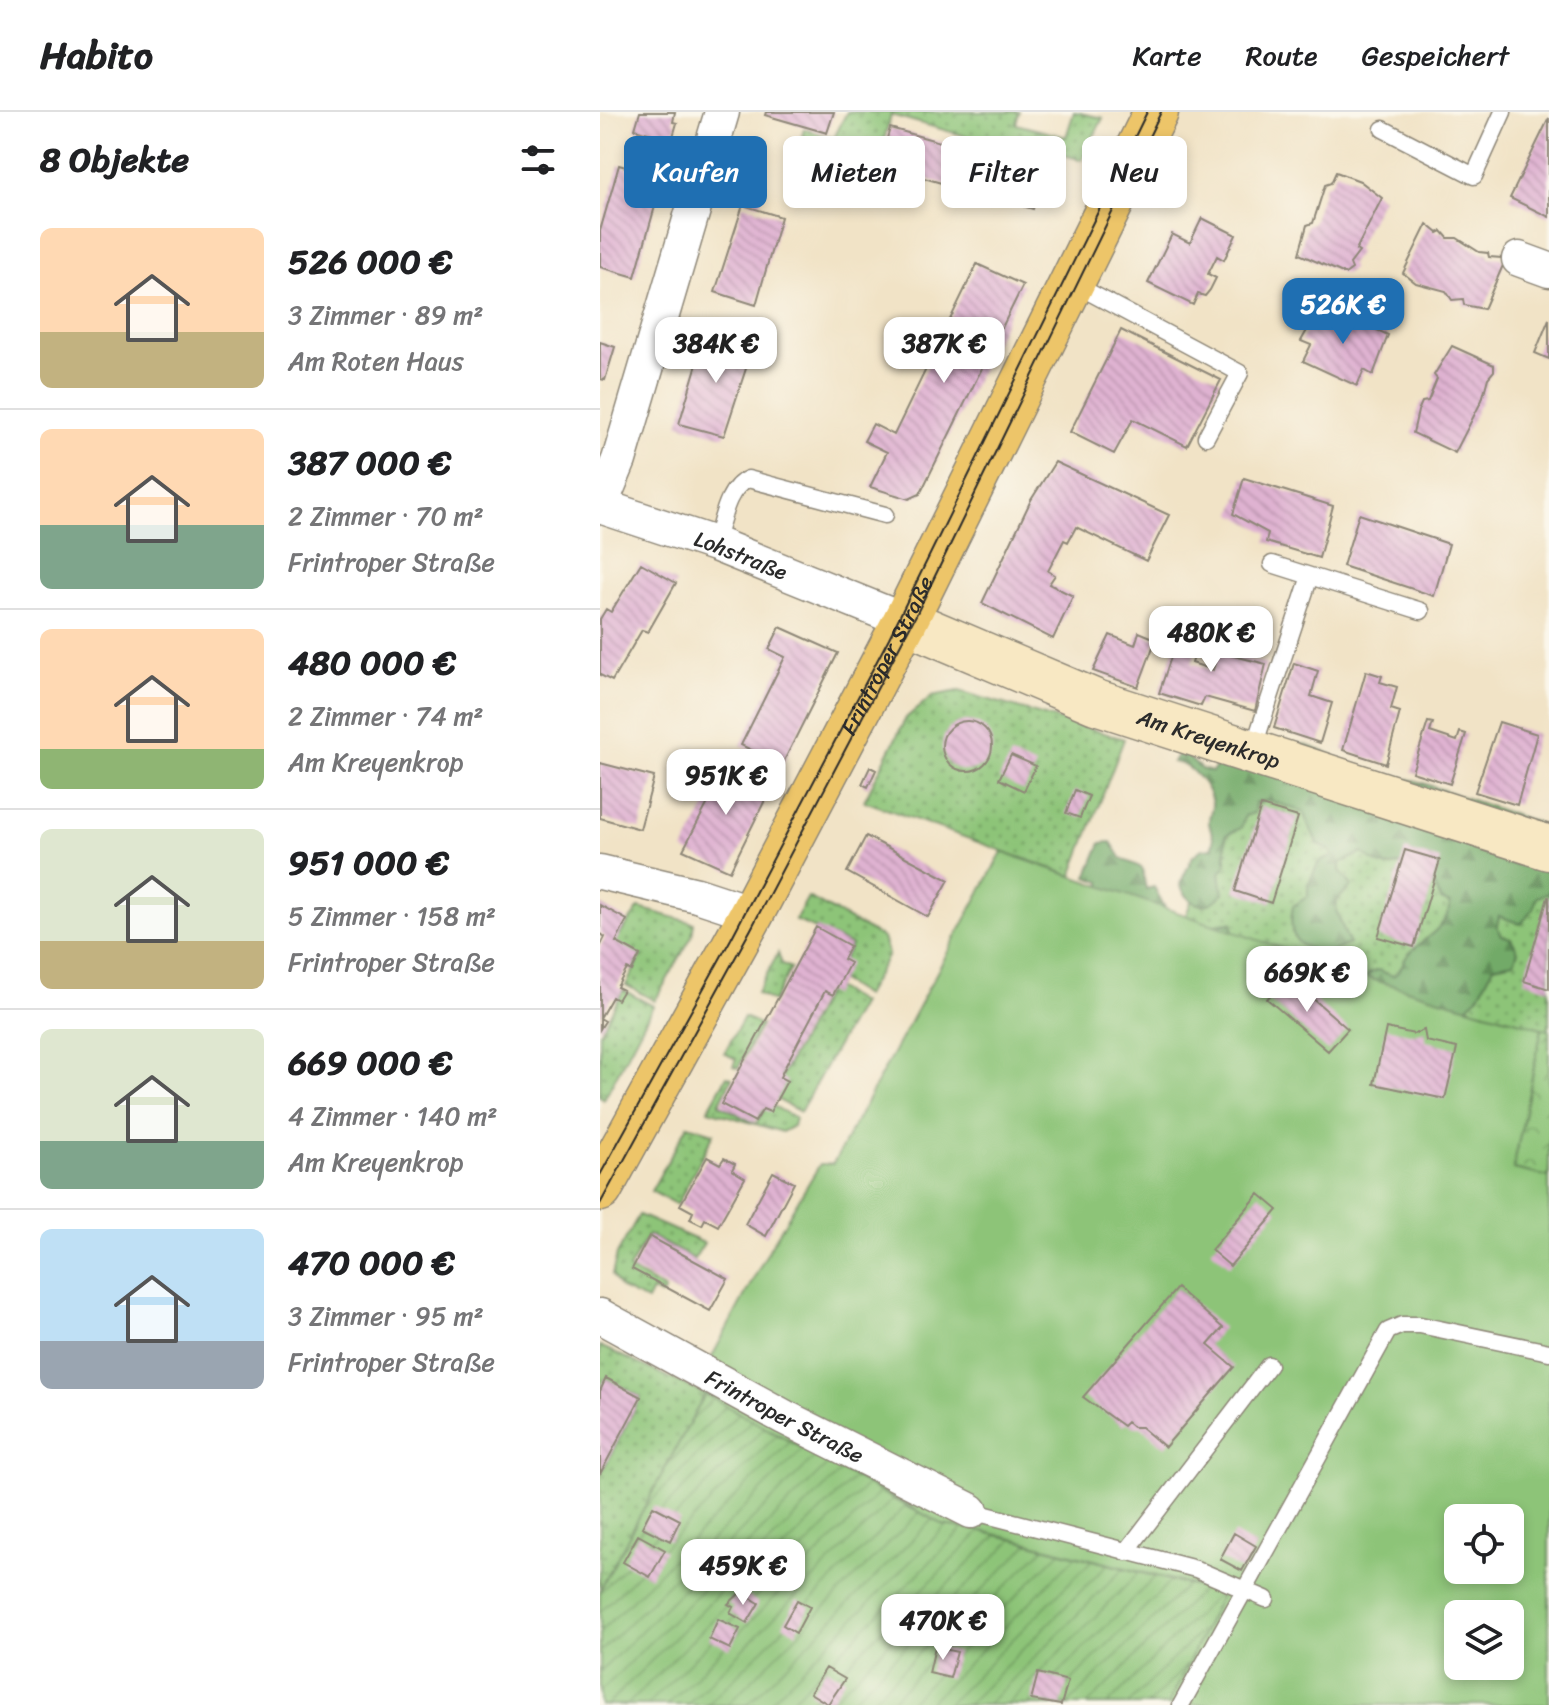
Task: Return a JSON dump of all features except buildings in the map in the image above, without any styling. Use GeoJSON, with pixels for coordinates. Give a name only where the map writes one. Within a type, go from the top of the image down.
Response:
{"type":"FeatureCollection","features":[{"type":"Feature","properties":{"kind":"main road","name":"Frintroper Straße"},"geometry":{"type":"LineString","coordinates":[[600,1189],[752,913],[891,616],[1073,284],[1156,112]]}},
{"type":"Feature","properties":{"kind":"main road","name":"Am Kreyenkrop"},"geometry":{"type":"LineString","coordinates":[[891,616],[1096,702],[1549,848]]}},
{"type":"Feature","properties":{"kind":"street"},"geometry":{"type":"LineString","coordinates":[[600,506],[619,460],[722,112]]}},
{"type":"Feature","properties":{"kind":"street","name":"Lohstraße"},"geometry":{"type":"LineString","coordinates":[[600,506],[715,544],[891,616]]}},
{"type":"Feature","properties":{"kind":"street"},"geometry":{"type":"LineString","coordinates":[[600,872],[697,895],[752,913]]}},
{"type":"Feature","properties":{"kind":"street","name":"Frintroper Straße"},"geometry":{"type":"LineString","coordinates":[[600,1316],[784,1417],[971,1511]]}},
{"type":"Feature","properties":{"kind":"lane"},"geometry":{"type":"LineString","coordinates":[[1383,129],[1474,176],[1503,112]]}},
{"type":"Feature","properties":{"kind":"lane"},"geometry":{"type":"LineString","coordinates":[[1073,284],[1240,373],[1206,437]]}},
{"type":"Feature","properties":{"kind":"lane"},"geometry":{"type":"LineString","coordinates":[[715,544],[733,492],[739,483],[748,479],[885,515]]}},
{"type":"Feature","properties":{"kind":"lane"},"geometry":{"type":"LineString","coordinates":[[1272,564],[1421,611]]}},
{"type":"Feature","properties":{"kind":"lane"},"geometry":{"type":"LineString","coordinates":[[1252,752],[1310,576]]}},
{"type":"Feature","properties":{"kind":"lane"},"geometry":{"type":"LineString","coordinates":[[1181,1705],[1388,1331],[1402,1325],[1420,1325],[1549,1352]]}},
{"type":"Feature","properties":{"kind":"lane"},"geometry":{"type":"LineString","coordinates":[[1126,1552],[1269,1365]]}},
{"type":"Feature","properties":{"kind":"lane"},"geometry":{"type":"LineString","coordinates":[[971,1511],[1196,1569],[1266,1599]]}},
{"type":"Feature","properties":{"kind":"green space"},"geometry":{"type":"Polygon","coordinates":[[[847,112],[1019,112],[1016,124],[1062,136],[965,136],[891,115],[885,136],[835,136],[847,112]]]}},
{"type":"Feature","properties":{"kind":"green space"},"geometry":{"type":"Polygon","coordinates":[[[1074,112],[1103,118],[1094,136],[1082,136],[1082,160],[1066,156],[1066,137],[1074,112]]]}},
{"type":"Feature","properties":{"kind":"green space"},"geometry":{"type":"Polygon","coordinates":[[[804,129],[827,136],[802,136],[804,129]]]}},
{"type":"Feature","properties":{"kind":"green space"},"geometry":{"type":"Polygon","coordinates":[[[959,691],[1124,739],[1072,876],[864,801],[906,718],[932,696],[959,691]]]}},
{"type":"Feature","properties":{"kind":"green space"},"geometry":{"type":"Polygon","coordinates":[[[1303,744],[1332,755],[1335,764],[1417,781],[1549,827],[1549,893],[1537,897],[1533,909],[1521,924],[1499,916],[1497,926],[1501,935],[1511,938],[1518,951],[1514,962],[1494,966],[1478,997],[1466,1008],[1367,991],[1368,974],[1378,970],[1393,976],[1396,974],[1407,956],[1439,927],[1448,913],[1450,904],[1441,900],[1425,863],[1416,861],[1382,866],[1363,853],[1340,863],[1340,871],[1352,886],[1337,900],[1336,910],[1349,944],[1328,953],[1308,948],[1296,940],[1291,926],[1293,906],[1308,896],[1308,884],[1319,862],[1332,857],[1330,851],[1317,843],[1303,812],[1269,800],[1255,803],[1254,813],[1245,816],[1241,828],[1226,835],[1226,865],[1220,873],[1223,893],[1205,905],[1193,902],[1184,892],[1180,884],[1193,856],[1202,849],[1213,848],[1214,841],[1209,823],[1210,796],[1192,771],[1173,762],[1180,750],[1201,769],[1212,772],[1219,763],[1303,744]]]}},
{"type":"Feature","properties":{"kind":"green space"},"geometry":{"type":"Polygon","coordinates":[[[1237,778],[1549,878],[1549,1179],[1511,1171],[1182,926],[1237,778]]]}},
{"type":"Feature","properties":{"kind":"green space"},"geometry":{"type":"Polygon","coordinates":[[[1111,842],[1122,859],[1142,868],[1146,889],[1154,887],[1176,921],[1190,928],[1232,922],[1235,936],[1226,954],[1238,959],[1243,985],[1228,996],[1222,1007],[1205,996],[1202,976],[1164,963],[1156,954],[1154,940],[1142,928],[1121,921],[1111,896],[1101,889],[1101,882],[1087,877],[1101,843],[1111,842]]]}},
{"type":"Feature","properties":{"kind":"green space"},"geometry":{"type":"Polygon","coordinates":[[[1002,852],[1374,980],[1542,1028],[1513,1169],[1549,1177],[1549,1705],[1168,1705],[1222,1593],[982,1531],[943,1525],[705,1394],[699,1381],[771,1246],[820,1164],[833,1164],[1002,852]]]}},
{"type":"Feature","properties":{"kind":"green space"},"geometry":{"type":"Polygon","coordinates":[[[808,897],[883,938],[888,955],[865,996],[834,977],[851,945],[795,920],[808,897]]]}},
{"type":"Feature","properties":{"kind":"green space"},"geometry":{"type":"Polygon","coordinates":[[[639,908],[694,923],[692,936],[655,1001],[626,985],[641,957],[614,943],[639,908]]]}},
{"type":"Feature","properties":{"kind":"green space"},"geometry":{"type":"Polygon","coordinates":[[[778,953],[782,964],[791,968],[773,1002],[757,993],[778,953]]]}},
{"type":"Feature","properties":{"kind":"green space"},"geometry":{"type":"Polygon","coordinates":[[[830,985],[861,1003],[800,1112],[771,1096],[830,985]]]}},
{"type":"Feature","properties":{"kind":"green space"},"geometry":{"type":"Polygon","coordinates":[[[623,990],[653,1006],[604,1099],[600,1096],[600,1033],[623,990]]]}},
{"type":"Feature","properties":{"kind":"green space"},"geometry":{"type":"Polygon","coordinates":[[[744,1017],[761,1025],[738,1068],[733,1066],[736,1059],[724,1053],[744,1017]]]}},
{"type":"Feature","properties":{"kind":"green space"},"geometry":{"type":"Polygon","coordinates":[[[1542,1028],[1549,1030],[1549,1177],[1513,1169],[1542,1028]]]}},
{"type":"Feature","properties":{"kind":"green space"},"geometry":{"type":"Polygon","coordinates":[[[727,1076],[732,1078],[719,1104],[756,1124],[768,1103],[795,1118],[793,1126],[782,1132],[708,1110],[727,1076]]]}},
{"type":"Feature","properties":{"kind":"green space"},"geometry":{"type":"Polygon","coordinates":[[[688,1125],[714,1133],[677,1205],[651,1191],[688,1125]]]}},
{"type":"Feature","properties":{"kind":"green space"},"geometry":{"type":"Polygon","coordinates":[[[639,1215],[704,1243],[694,1259],[648,1235],[629,1269],[665,1290],[662,1296],[652,1291],[647,1301],[621,1289],[612,1275],[617,1254],[639,1215]]]}},
{"type":"Feature","properties":{"kind":"green space"},"geometry":{"type":"Polygon","coordinates":[[[600,1346],[705,1394],[600,1593],[600,1475],[641,1397],[607,1379],[600,1391],[600,1346]]]}},
{"type":"Feature","properties":{"kind":"green space"},"geometry":{"type":"Polygon","coordinates":[[[705,1394],[911,1509],[982,1531],[1223,1594],[1168,1705],[600,1705],[600,1590],[705,1394]]]}},
{"type":"Feature","properties":{"kind":"tram line"},"geometry":{"type":"LineString","coordinates":[[600,1175],[731,939],[889,638],[1147,112]]}},
{"type":"Feature","properties":{"kind":"tram line"},"geometry":{"type":"LineString","coordinates":[[600,1204],[751,929],[917,613],[1161,112]]}}]}
